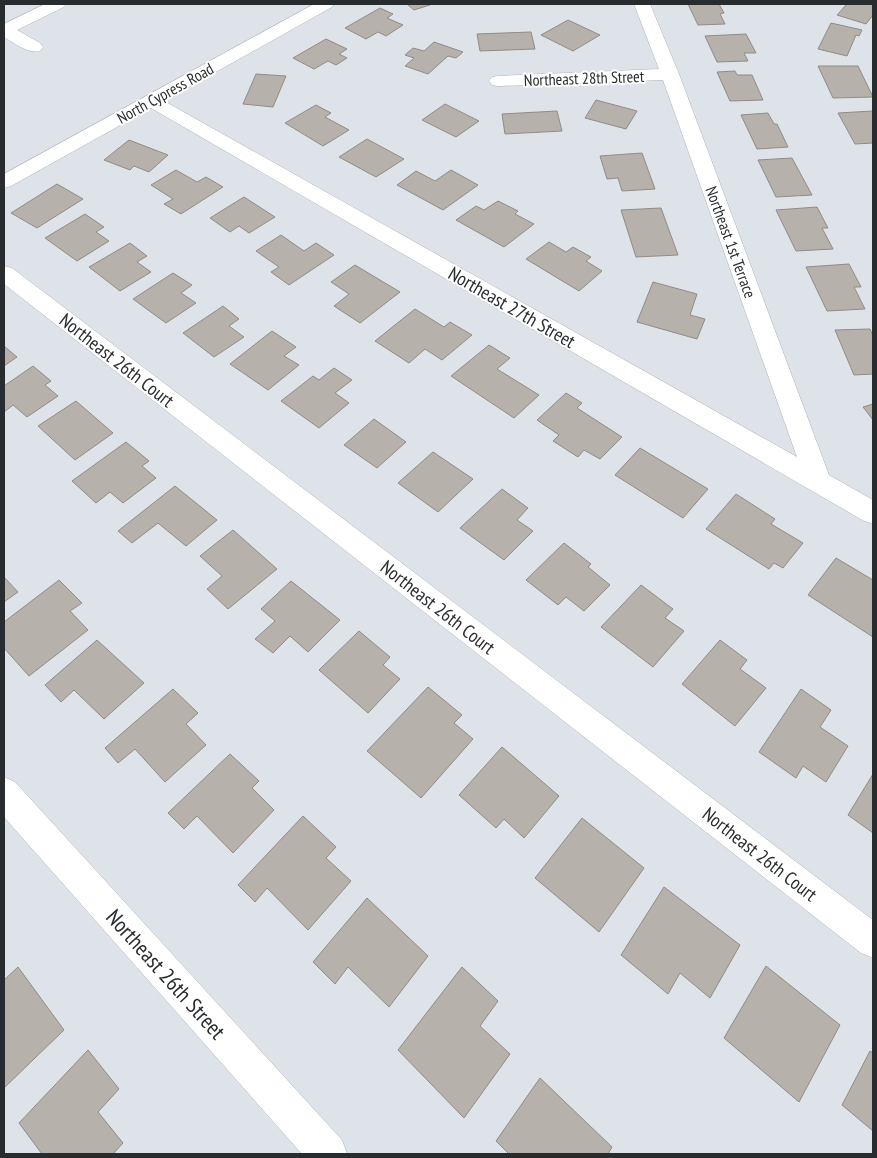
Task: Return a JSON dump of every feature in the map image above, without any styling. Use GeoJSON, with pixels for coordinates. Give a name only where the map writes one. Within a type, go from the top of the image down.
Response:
{"type":"FeatureCollection","features":[{"type":"Feature","properties":{"kind":"street"},"geometry":{"type":"LineString","coordinates":[[4,30],[58,4]]}},
{"type":"Feature","properties":{"kind":"street","name":"North Cypress Road"},"geometry":{"type":"LineString","coordinates":[[9,172],[152,100],[326,4]]}},
{"type":"Feature","properties":{"kind":"street","name":"Northeast 1st Terrace"},"geometry":{"type":"LineString","coordinates":[[642,4],[670,74],[818,481]]}},
{"type":"Feature","properties":{"kind":"street"},"geometry":{"type":"LineString","coordinates":[[4,30],[34,48]]}},
{"type":"Feature","properties":{"kind":"street","name":"Northeast 28th Street"},"geometry":{"type":"LineString","coordinates":[[498,81],[670,74]]}},
{"type":"Feature","properties":{"kind":"street","name":"Northeast 27th Street"},"geometry":{"type":"LineString","coordinates":[[152,100],[873,513]]}},
{"type":"Feature","properties":{"kind":"street","name":"Northeast 26th Court"},"geometry":{"type":"LineString","coordinates":[[4,273],[873,941]]}},
{"type":"Feature","properties":{"kind":"street","name":"Northeast 26th Street"},"geometry":{"type":"LineString","coordinates":[[4,793],[328,1154]]}},
{"type":"Feature","properties":{"kind":"building"},"geometry":{"type":"Polygon","coordinates":[[[407,4],[433,4],[414,10],[407,4]]]}},
{"type":"Feature","properties":{"kind":"building"},"geometry":{"type":"Polygon","coordinates":[[[688,4],[719,4],[724,13],[720,14],[725,24],[698,25],[688,4]]]}},
{"type":"Feature","properties":{"kind":"building"},"geometry":{"type":"Polygon","coordinates":[[[847,4],[873,4],[873,15],[866,24],[837,15],[847,4]]]}},
{"type":"Feature","properties":{"kind":"building"},"geometry":{"type":"Polygon","coordinates":[[[380,8],[393,14],[387,18],[403,25],[386,36],[378,32],[366,39],[345,28],[380,8]]]}},
{"type":"Feature","properties":{"kind":"building"},"geometry":{"type":"Polygon","coordinates":[[[568,20],[600,35],[573,51],[541,35],[568,20]]]}},
{"type":"Feature","properties":{"kind":"building"},"geometry":{"type":"Polygon","coordinates":[[[831,23],[862,30],[859,36],[856,35],[847,56],[818,49],[831,23]]]}},
{"type":"Feature","properties":{"kind":"building"},"geometry":{"type":"Polygon","coordinates":[[[531,32],[535,49],[480,51],[477,34],[531,32]]]}},
{"type":"Feature","properties":{"kind":"building"},"geometry":{"type":"Polygon","coordinates":[[[746,34],[756,53],[744,53],[748,61],[717,62],[705,36],[746,34]]]}},
{"type":"Feature","properties":{"kind":"building"},"geometry":{"type":"Polygon","coordinates":[[[326,39],[347,49],[339,54],[347,58],[336,65],[328,61],[314,69],[293,58],[326,39]]]}},
{"type":"Feature","properties":{"kind":"building"},"geometry":{"type":"Polygon","coordinates":[[[434,42],[463,52],[456,58],[448,56],[428,74],[405,66],[414,58],[405,55],[413,48],[424,51],[434,42]]]}},
{"type":"Feature","properties":{"kind":"building"},"geometry":{"type":"Polygon","coordinates":[[[818,66],[858,66],[873,97],[833,98],[818,66]]]}},
{"type":"Feature","properties":{"kind":"building"},"geometry":{"type":"Polygon","coordinates":[[[735,71],[737,75],[752,75],[763,100],[730,101],[717,72],[735,71]]]}},
{"type":"Feature","properties":{"kind":"building"},"geometry":{"type":"Polygon","coordinates":[[[256,74],[286,76],[273,107],[243,104],[256,74]]]}},
{"type":"Feature","properties":{"kind":"building"},"geometry":{"type":"Polygon","coordinates":[[[596,100],[637,111],[626,129],[585,118],[596,100]]]}},
{"type":"Feature","properties":{"kind":"building"},"geometry":{"type":"Polygon","coordinates":[[[445,104],[479,121],[456,137],[422,120],[445,104]]]}},
{"type":"Feature","properties":{"kind":"building"},"geometry":{"type":"Polygon","coordinates":[[[316,105],[331,113],[325,117],[349,130],[323,146],[285,123],[316,105]]]}},
{"type":"Feature","properties":{"kind":"building"},"geometry":{"type":"Polygon","coordinates":[[[557,111],[562,131],[505,134],[502,114],[557,111]]]}},
{"type":"Feature","properties":{"kind":"building"},"geometry":{"type":"Polygon","coordinates":[[[873,111],[873,143],[855,144],[838,113],[873,111]]]}},
{"type":"Feature","properties":{"kind":"building"},"geometry":{"type":"Polygon","coordinates":[[[768,113],[774,124],[777,124],[788,147],[757,149],[741,115],[768,113]]]}},
{"type":"Feature","properties":{"kind":"building"},"geometry":{"type":"Polygon","coordinates":[[[367,139],[404,159],[376,177],[339,157],[367,139]]]}},
{"type":"Feature","properties":{"kind":"building"},"geometry":{"type":"Polygon","coordinates":[[[129,140],[168,155],[149,172],[134,166],[130,170],[104,160],[129,140]]]}},
{"type":"Feature","properties":{"kind":"building"},"geometry":{"type":"Polygon","coordinates":[[[642,153],[655,189],[622,191],[618,178],[607,179],[600,156],[642,153]]]}},
{"type":"Feature","properties":{"kind":"building"},"geometry":{"type":"Polygon","coordinates":[[[792,158],[812,195],[776,197],[758,160],[792,158]]]}},
{"type":"Feature","properties":{"kind":"building"},"geometry":{"type":"Polygon","coordinates":[[[176,170],[197,182],[206,177],[223,187],[181,214],[164,204],[173,199],[151,185],[176,170]]]}},
{"type":"Feature","properties":{"kind":"building"},"geometry":{"type":"Polygon","coordinates":[[[451,170],[478,185],[443,210],[397,185],[416,171],[435,181],[451,170]]]}},
{"type":"Feature","properties":{"kind":"building"},"geometry":{"type":"Polygon","coordinates":[[[57,184],[83,199],[37,228],[11,213],[57,184]]]}},
{"type":"Feature","properties":{"kind":"building"},"geometry":{"type":"Polygon","coordinates":[[[244,197],[275,217],[249,233],[239,226],[230,232],[210,218],[244,197]]]}},
{"type":"Feature","properties":{"kind":"building"},"geometry":{"type":"Polygon","coordinates":[[[498,201],[518,211],[515,214],[534,224],[504,247],[456,220],[476,206],[484,210],[498,201]]]}},
{"type":"Feature","properties":{"kind":"building"},"geometry":{"type":"Polygon","coordinates":[[[817,207],[828,228],[822,228],[833,249],[796,251],[776,210],[817,207]]]}},
{"type":"Feature","properties":{"kind":"building"},"geometry":{"type":"Polygon","coordinates":[[[661,208],[678,255],[636,257],[621,210],[661,208]]]}},
{"type":"Feature","properties":{"kind":"building"},"geometry":{"type":"Polygon","coordinates":[[[85,214],[104,227],[96,232],[109,241],[77,261],[45,238],[85,214]]]}},
{"type":"Feature","properties":{"kind":"building"},"geometry":{"type":"Polygon","coordinates":[[[281,235],[304,251],[316,243],[334,255],[289,285],[271,272],[279,267],[256,251],[281,235]]]}},
{"type":"Feature","properties":{"kind":"building"},"geometry":{"type":"Polygon","coordinates":[[[549,242],[566,252],[573,247],[591,257],[586,261],[602,271],[579,291],[526,259],[549,242]]]}},
{"type":"Feature","properties":{"kind":"building"},"geometry":{"type":"Polygon","coordinates":[[[130,243],[147,256],[137,262],[151,272],[120,291],[89,267],[130,243]]]}},
{"type":"Feature","properties":{"kind":"building"},"geometry":{"type":"Polygon","coordinates":[[[849,264],[861,287],[854,287],[865,309],[827,311],[806,267],[849,264]]]}},
{"type":"Feature","properties":{"kind":"building"},"geometry":{"type":"Polygon","coordinates":[[[355,265],[400,292],[360,323],[334,306],[349,294],[331,282],[355,265]]]}},
{"type":"Feature","properties":{"kind":"building"},"geometry":{"type":"Polygon","coordinates":[[[173,273],[192,285],[181,293],[196,303],[166,323],[133,299],[173,273]]]}},
{"type":"Feature","properties":{"kind":"building"},"geometry":{"type":"Polygon","coordinates":[[[653,282],[697,294],[690,315],[705,319],[697,339],[637,322],[653,282]]]}},
{"type":"Feature","properties":{"kind":"building"},"geometry":{"type":"Polygon","coordinates":[[[223,306],[239,319],[229,326],[244,337],[214,357],[183,333],[223,306]]]}},
{"type":"Feature","properties":{"kind":"building"},"geometry":{"type":"Polygon","coordinates":[[[415,309],[444,327],[450,322],[472,335],[442,360],[425,349],[409,363],[375,341],[415,309]]]}},
{"type":"Feature","properties":{"kind":"building"},"geometry":{"type":"Polygon","coordinates":[[[870,329],[873,336],[873,374],[854,375],[835,330],[870,329]]]}},
{"type":"Feature","properties":{"kind":"building"},"geometry":{"type":"Polygon","coordinates":[[[272,331],[296,347],[284,356],[299,365],[268,390],[230,364],[272,331]]]}},
{"type":"Feature","properties":{"kind":"building"},"geometry":{"type":"Polygon","coordinates":[[[489,345],[510,358],[497,369],[539,395],[514,418],[451,376],[489,345]]]}},
{"type":"Feature","properties":{"kind":"building"},"geometry":{"type":"Polygon","coordinates":[[[4,346],[17,357],[4,366],[4,346]]]}},
{"type":"Feature","properties":{"kind":"building"},"geometry":{"type":"Polygon","coordinates":[[[33,366],[51,381],[45,385],[58,396],[27,417],[13,405],[4,412],[4,386],[33,366]]]}},
{"type":"Feature","properties":{"kind":"building"},"geometry":{"type":"Polygon","coordinates":[[[334,368],[352,380],[335,393],[349,403],[319,428],[281,401],[313,376],[319,380],[334,368]]]}},
{"type":"Feature","properties":{"kind":"building"},"geometry":{"type":"Polygon","coordinates":[[[566,393],[582,403],[577,408],[622,437],[600,459],[584,450],[578,457],[553,441],[559,435],[537,420],[566,393]]]}},
{"type":"Feature","properties":{"kind":"building"},"geometry":{"type":"Polygon","coordinates":[[[76,401],[113,433],[75,460],[38,426],[76,401]]]}},
{"type":"Feature","properties":{"kind":"building"},"geometry":{"type":"Polygon","coordinates":[[[873,404],[873,420],[863,407],[873,404]]]}},
{"type":"Feature","properties":{"kind":"building"},"geometry":{"type":"Polygon","coordinates":[[[374,419],[406,442],[377,468],[344,445],[374,419]]]}},
{"type":"Feature","properties":{"kind":"building"},"geometry":{"type":"Polygon","coordinates":[[[126,442],[149,461],[142,466],[156,478],[123,503],[110,492],[96,503],[72,481],[126,442]]]}},
{"type":"Feature","properties":{"kind":"building"},"geometry":{"type":"Polygon","coordinates":[[[640,448],[708,489],[683,518],[615,475],[640,448]]]}},
{"type":"Feature","properties":{"kind":"building"},"geometry":{"type":"Polygon","coordinates":[[[433,452],[473,479],[438,512],[398,483],[433,452]]]}},
{"type":"Feature","properties":{"kind":"building"},"geometry":{"type":"Polygon","coordinates":[[[175,486],[217,520],[186,546],[158,523],[132,543],[118,531],[175,486]]]}},
{"type":"Feature","properties":{"kind":"building"},"geometry":{"type":"Polygon","coordinates":[[[502,489],[528,508],[517,520],[533,531],[504,560],[460,528],[502,489]]]}},
{"type":"Feature","properties":{"kind":"building"},"geometry":{"type":"Polygon","coordinates":[[[736,494],[775,519],[771,524],[803,543],[783,568],[774,563],[769,569],[706,529],[736,494]]]}},
{"type":"Feature","properties":{"kind":"building"},"geometry":{"type":"Polygon","coordinates":[[[233,530],[277,569],[228,609],[207,589],[222,576],[200,556],[233,530]]]}},
{"type":"Feature","properties":{"kind":"building"},"geometry":{"type":"Polygon","coordinates":[[[564,543],[591,564],[588,567],[610,585],[584,611],[566,597],[558,605],[526,580],[564,543]]]}},
{"type":"Feature","properties":{"kind":"building"},"geometry":{"type":"Polygon","coordinates":[[[836,558],[873,580],[873,637],[808,595],[836,558]]]}},
{"type":"Feature","properties":{"kind":"building"},"geometry":{"type":"Polygon","coordinates":[[[4,577],[18,592],[4,602],[4,577]]]}},
{"type":"Feature","properties":{"kind":"building"},"geometry":{"type":"Polygon","coordinates":[[[59,580],[82,603],[70,611],[88,630],[29,676],[4,648],[4,622],[59,580]]]}},
{"type":"Feature","properties":{"kind":"building"},"geometry":{"type":"Polygon","coordinates":[[[291,581],[340,620],[308,652],[290,636],[273,653],[255,639],[275,621],[261,609],[291,581]]]}},
{"type":"Feature","properties":{"kind":"building"},"geometry":{"type":"Polygon","coordinates":[[[641,585],[673,609],[665,618],[684,631],[653,667],[601,627],[641,585]]]}},
{"type":"Feature","properties":{"kind":"building"},"geometry":{"type":"Polygon","coordinates":[[[359,631],[390,657],[383,665],[400,679],[368,713],[319,670],[359,631]]]}},
{"type":"Feature","properties":{"kind":"building"},"geometry":{"type":"Polygon","coordinates":[[[97,640],[144,683],[104,719],[74,690],[61,702],[45,685],[97,640]]]}},
{"type":"Feature","properties":{"kind":"building"},"geometry":{"type":"Polygon","coordinates":[[[720,640],[747,660],[740,669],[766,688],[735,726],[682,684],[720,640]]]}},
{"type":"Feature","properties":{"kind":"building"},"geometry":{"type":"Polygon","coordinates":[[[428,687],[462,715],[454,723],[473,739],[421,798],[367,751],[428,687]]]}},
{"type":"Feature","properties":{"kind":"building"},"geometry":{"type":"Polygon","coordinates":[[[173,689],[198,713],[186,724],[206,745],[165,782],[135,749],[118,763],[105,748],[173,689]]]}},
{"type":"Feature","properties":{"kind":"building"},"geometry":{"type":"Polygon","coordinates":[[[801,689],[831,710],[820,727],[848,746],[826,782],[803,766],[796,778],[759,752],[801,689]]]}},
{"type":"Feature","properties":{"kind":"building"},"geometry":{"type":"Polygon","coordinates":[[[502,747],[559,796],[524,838],[504,819],[496,828],[459,795],[502,747]]]}},
{"type":"Feature","properties":{"kind":"building"},"geometry":{"type":"Polygon","coordinates":[[[230,754],[259,781],[252,788],[274,810],[233,853],[197,816],[184,829],[168,813],[230,754]]]}},
{"type":"Feature","properties":{"kind":"building"},"geometry":{"type":"Polygon","coordinates":[[[873,774],[873,833],[848,815],[873,774]]]}},
{"type":"Feature","properties":{"kind":"building"},"geometry":{"type":"Polygon","coordinates":[[[303,816],[336,847],[326,858],[351,881],[308,930],[267,888],[255,902],[238,885],[303,816]]]}},
{"type":"Feature","properties":{"kind":"building"},"geometry":{"type":"Polygon","coordinates":[[[582,818],[644,868],[599,932],[535,878],[582,818]]]}},
{"type":"Feature","properties":{"kind":"building"},"geometry":{"type":"Polygon","coordinates":[[[664,887],[740,945],[710,998],[680,973],[668,994],[621,955],[664,887]]]}},
{"type":"Feature","properties":{"kind":"building"},"geometry":{"type":"Polygon","coordinates":[[[367,898],[428,956],[389,1007],[348,967],[335,984],[313,962],[367,898]]]}},
{"type":"Feature","properties":{"kind":"building"},"geometry":{"type":"Polygon","coordinates":[[[766,966],[840,1025],[799,1102],[724,1038],[766,966]]]}},
{"type":"Feature","properties":{"kind":"building"},"geometry":{"type":"Polygon","coordinates":[[[18,967],[64,1030],[4,1088],[4,980],[18,967]]]}},
{"type":"Feature","properties":{"kind":"building"},"geometry":{"type":"Polygon","coordinates":[[[462,967],[498,1001],[480,1026],[510,1054],[464,1118],[398,1050],[462,967]]]}},
{"type":"Feature","properties":{"kind":"building"},"geometry":{"type":"Polygon","coordinates":[[[88,1050],[119,1089],[98,1112],[123,1143],[113,1154],[42,1154],[19,1123],[88,1050]]]}},
{"type":"Feature","properties":{"kind":"building"},"geometry":{"type":"Polygon","coordinates":[[[870,1051],[873,1053],[873,1131],[842,1105],[870,1051]]]}},
{"type":"Feature","properties":{"kind":"building"},"geometry":{"type":"Polygon","coordinates":[[[540,1078],[612,1147],[608,1154],[509,1154],[496,1141],[540,1078]]]}}]}
